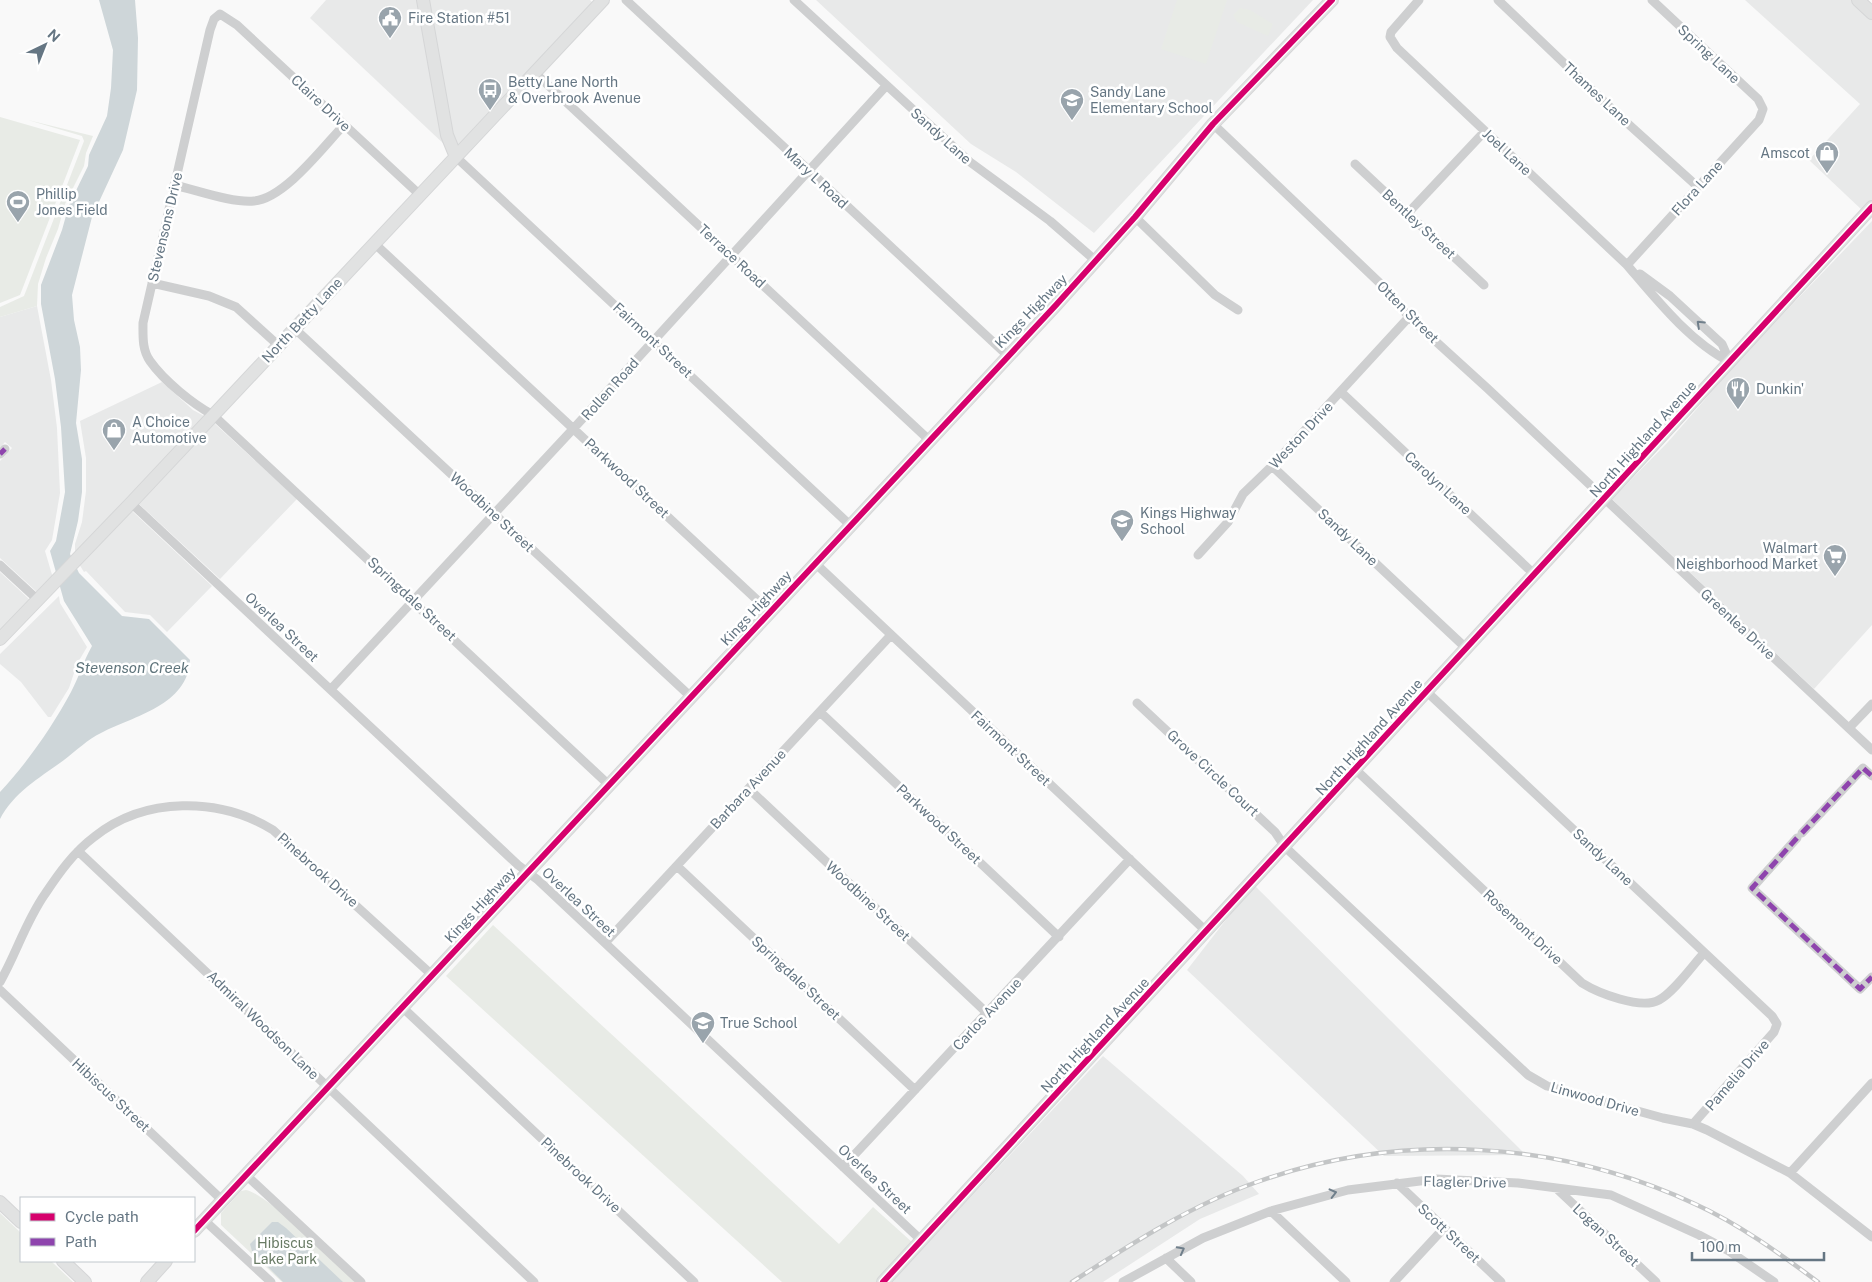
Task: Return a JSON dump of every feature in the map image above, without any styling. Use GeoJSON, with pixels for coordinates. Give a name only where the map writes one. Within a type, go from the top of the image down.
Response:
{"type":"FeatureCollection","features":[{"type":"Feature","properties":{"kind":"street"},"geometry":{"type":"LineString","coordinates":[[423,0],[447,135],[456,157]]}},
{"type":"Feature","properties":{"kind":"street","name":"North Betty Lane"},"geometry":{"type":"LineString","coordinates":[[0,639],[214,415],[602,0]]}},
{"type":"Feature","properties":{"kind":"street","name":"Mary L Road"},"geometry":{"type":"LineString","coordinates":[[626,0],[1007,355]]}},
{"type":"Feature","properties":{"kind":"street","name":"Sandy Lane"},"geometry":{"type":"LineString","coordinates":[[794,0],[970,162],[1050,221],[1096,261]]}},
{"type":"Feature","properties":{"kind":"street","name":"Kings Highway"},"geometry":{"type":"LineString","coordinates":[[195,1230],[329,1088],[928,439],[1096,261],[1135,218],[1213,124],[1332,0]]}},
{"type":"Feature","properties":{"kind":"street","name":"Joel Lane"},"geometry":{"type":"LineString","coordinates":[[1419,0],[1394,27],[1390,37],[1397,48],[1627,265],[1660,303],[1713,354],[1730,362]]}},
{"type":"Feature","properties":{"kind":"street","name":"Thames Lane"},"geometry":{"type":"LineString","coordinates":[[1498,0],[1615,112],[1648,139],[1698,187]]}},
{"type":"Feature","properties":{"kind":"street","name":"Spring Lane"},"geometry":{"type":"LineString","coordinates":[[1652,0],[1758,99],[1763,109]]}},
{"type":"Feature","properties":{"kind":"street"},"geometry":{"type":"LineString","coordinates":[[1858,0],[1872,13]]}},
{"type":"Feature","properties":{"kind":"street","name":"Claire Drive"},"geometry":{"type":"LineString","coordinates":[[220,14],[237,24],[420,195]]}},
{"type":"Feature","properties":{"kind":"street","name":"Stevensons Drive"},"geometry":{"type":"LineString","coordinates":[[214,415],[196,406],[150,361],[143,342],[143,323],[210,30],[214,19],[220,14]]}},
{"type":"Feature","properties":{"kind":"street","name":"Terrace Road"},"geometry":{"type":"LineString","coordinates":[[535,73],[928,439]]}},
{"type":"Feature","properties":{"kind":"street","name":"Rollen Road"},"geometry":{"type":"LineString","coordinates":[[330,689],[492,513],[574,428],[886,86]]}},
{"type":"Feature","properties":{"kind":"street","name":"Flora Lane"},"geometry":{"type":"LineString","coordinates":[[1627,265],[1759,120],[1763,109]]}},
{"type":"Feature","properties":{"kind":"street","name":"Otten Street"},"geometry":{"type":"LineString","coordinates":[[1213,124],[1385,288],[1409,317],[1604,499]]}},
{"type":"Feature","properties":{"kind":"street"},"geometry":{"type":"LineString","coordinates":[[174,185],[239,200],[265,199],[288,183],[344,125]]}},
{"type":"Feature","properties":{"kind":"street"},"geometry":{"type":"LineString","coordinates":[[1408,213],[1485,131]]}},
{"type":"Feature","properties":{"kind":"street","name":"Fairmont Street"},"geometry":{"type":"LineString","coordinates":[[456,157],[850,525]]}},
{"type":"Feature","properties":{"kind":"street","name":"Bentley Street"},"geometry":{"type":"LineString","coordinates":[[1355,164],[1484,285]]}},
{"type":"Feature","properties":{"kind":"street","name":"North Highland Avenue"},"geometry":{"type":"LineString","coordinates":[[883,1282],[1872,207]]}},
{"type":"Feature","properties":{"kind":"street"},"geometry":{"type":"LineString","coordinates":[[1135,218],[1215,295],[1238,310]]}},
{"type":"Feature","properties":{"kind":"street","name":"Parkwood Street"},"geometry":{"type":"LineString","coordinates":[[374,243],[770,612]]}},
{"type":"Feature","properties":{"kind":"street"},"geometry":{"type":"LineString","coordinates":[[152,283],[209,296],[236,307],[278,345]]}},
{"type":"Feature","properties":{"kind":"street","name":"Weston Drive"},"geometry":{"type":"LineString","coordinates":[[1198,555],[1228,522],[1243,494],[1272,466],[1409,317]]}},
{"type":"Feature","properties":{"kind":"street","name":"Woodbine Street"},"geometry":{"type":"LineString","coordinates":[[294,328],[690,696]]}},
{"type":"Feature","properties":{"kind":"street","name":"Carolyn Lane"},"geometry":{"type":"LineString","coordinates":[[1341,392],[1535,574]]}},
{"type":"Feature","properties":{"kind":"street","name":"Springdale Street"},"geometry":{"type":"LineString","coordinates":[[214,415],[609,785]]}},
{"type":"Feature","properties":{"kind":"street","name":"Sandy Lane"},"geometry":{"type":"LineString","coordinates":[[1272,466],[1467,649]]}},
{"type":"Feature","properties":{"kind":"street","name":"Greenlea Drive"},"geometry":{"type":"LineString","coordinates":[[1604,499],[1872,750]]}},
{"type":"Feature","properties":{"kind":"street","name":"Overlea Street"},"geometry":{"type":"LineString","coordinates":[[131,503],[922,1240]]}},
{"type":"Feature","properties":{"kind":"street","name":"Fairmont Street"},"geometry":{"type":"LineString","coordinates":[[815,563],[1207,932]]}},
{"type":"Feature","properties":{"kind":"street"},"geometry":{"type":"LineString","coordinates":[[0,565],[38,600]]}},
{"type":"Feature","properties":{"kind":"street","name":"Barbara Avenue"},"geometry":{"type":"LineString","coordinates":[[605,943],[891,635]]}},
{"type":"Feature","properties":{"kind":"street","name":"Sandy Lane"},"geometry":{"type":"LineString","coordinates":[[1427,692],[1772,1016],[1777,1024]]}},
{"type":"Feature","properties":{"kind":"street","name":"Grove Circle Court"},"geometry":{"type":"LineString","coordinates":[[1137,703],[1275,832],[1285,847]]}},
{"type":"Feature","properties":{"kind":"street"},"geometry":{"type":"LineString","coordinates":[[1849,728],[1872,704]]}},
{"type":"Feature","properties":{"kind":"street","name":"Parkwood Street"},"geometry":{"type":"LineString","coordinates":[[820,712],[1059,936]]}},
{"type":"Feature","properties":{"kind":"street"},"geometry":{"type":"LineString","coordinates":[[1872,776],[1863,768],[1752,888],[1860,989],[1872,977]]}},
{"type":"Feature","properties":{"kind":"street","name":"Rosemont Drive"},"geometry":{"type":"LineString","coordinates":[[1356,770],[1582,983],[1595,990],[1641,1004],[1654,1002],[1666,995],[1704,953]]}},
{"type":"Feature","properties":{"kind":"street","name":"Woodbine Street"},"geometry":{"type":"LineString","coordinates":[[749,789],[987,1013]]}},
{"type":"Feature","properties":{"kind":"street","name":"Pinebrook Drive"},"geometry":{"type":"LineString","coordinates":[[0,982],[44,896],[78,851],[96,836],[121,820],[167,807],[188,805],[214,807],[256,819],[292,845],[432,975]]}},
{"type":"Feature","properties":{"kind":"street","name":"Linwood Drive"},"geometry":{"type":"LineString","coordinates":[[1285,847],[1528,1075],[1547,1086],[1663,1118],[1693,1124],[1790,1173],[1872,1237]]}},
{"type":"Feature","properties":{"kind":"street","name":"Admiral Woodson Lane"},"geometry":{"type":"LineString","coordinates":[[78,851],[534,1282]]}},
{"type":"Feature","properties":{"kind":"street","name":"Carlos Avenue"},"geometry":{"type":"LineString","coordinates":[[843,1167],[1130,859]]}},
{"type":"Feature","properties":{"kind":"street","name":"Springdale Street"},"geometry":{"type":"LineString","coordinates":[[677,866],[915,1090]]}},
{"type":"Feature","properties":{"kind":"street","name":"Hibiscus Street"},"geometry":{"type":"LineString","coordinates":[[0,990],[222,1200]]}},
{"type":"Feature","properties":{"kind":"street","name":"Pinebrook Drive"},"geometry":{"type":"LineString","coordinates":[[402,1007],[694,1282]]}},
{"type":"Feature","properties":{"kind":"street","name":"Pamelia Drive"},"geometry":{"type":"LineString","coordinates":[[1693,1124],[1774,1032],[1777,1024]]}},
{"type":"Feature","properties":{"kind":"street"},"geometry":{"type":"LineString","coordinates":[[1790,1173],[1872,1083]]}},
{"type":"Feature","properties":{"kind":"street"},"geometry":{"type":"LineString","coordinates":[[246,1174],[361,1282]]}},
{"type":"Feature","properties":{"kind":"street","name":"Flagler Drive"},"geometry":{"type":"LineString","coordinates":[[1123,1282],[1203,1238],[1271,1212],[1348,1190],[1436,1179],[1475,1180],[1611,1195],[1662,1217],[1729,1251],[1774,1282]]}},
{"type":"Feature","properties":{"kind":"street","name":"Scott Street"},"geometry":{"type":"LineString","coordinates":[[1397,1183],[1501,1282]]}},
{"type":"Feature","properties":{"kind":"street","name":"Logan Street"},"geometry":{"type":"LineString","coordinates":[[1556,1188],[1656,1282]]}},
{"type":"Feature","properties":{"kind":"street"},"geometry":{"type":"LineString","coordinates":[[0,1202],[20,1221]]}},
{"type":"Feature","properties":{"kind":"street"},"geometry":{"type":"LineString","coordinates":[[1271,1212],[1346,1282]]}},
{"type":"Feature","properties":{"kind":"street"},"geometry":{"type":"LineString","coordinates":[[204,1220],[271,1282]]}},
{"type":"Feature","properties":{"kind":"street"},"geometry":{"type":"LineString","coordinates":[[1394,1282],[1444,1228]]}},
{"type":"Feature","properties":{"kind":"street"},"geometry":{"type":"LineString","coordinates":[[1166,1258],[1191,1282]]}},
{"type":"Feature","properties":{"kind":"street"},"geometry":{"type":"LineString","coordinates":[[63,1262],[85,1282]]}},
{"type":"Feature","properties":{"kind":"street"},"geometry":{"type":"LineString","coordinates":[[147,1282],[165,1262]]}},
{"type":"Feature","properties":{"kind":"shaded area"},"geometry":{"type":"Polygon","coordinates":[[[326,0],[418,0],[446,146],[310,18],[326,0]]]}},
{"type":"Feature","properties":{"kind":"shaded area"},"geometry":{"type":"Polygon","coordinates":[[[428,0],[590,0],[593,3],[458,148],[452,134],[428,0]]]}},
{"type":"Feature","properties":{"kind":"shaded area","name":"Sandy Lane Elementary School"},"geometry":{"type":"Polygon","coordinates":[[[816,0],[1313,0],[1094,233],[1016,172],[971,144],[816,0]]]}},
{"type":"Feature","properties":{"kind":"shaded area"},"geometry":{"type":"Polygon","coordinates":[[[1745,0],[1851,0],[1872,20],[1872,200],[1863,211],[1809,160],[1860,104],[1745,0]]]}},
{"type":"Feature","properties":{"kind":"shaded area"},"geometry":{"type":"Polygon","coordinates":[[[1872,221],[1872,625],[1814,689],[1612,499],[1668,442],[1740,359],[1872,221]]]}},
{"type":"Feature","properties":{"kind":"shaded area"},"geometry":{"type":"Polygon","coordinates":[[[37,306],[51,380],[57,428],[60,493],[52,540],[45,551],[53,578],[38,593],[0,558],[0,461],[12,448],[5,442],[0,448],[0,317],[37,306]]]}},
{"type":"Feature","properties":{"kind":"shaded area"},"geometry":{"type":"Polygon","coordinates":[[[162,382],[193,410],[206,417],[75,555],[75,544],[82,522],[86,491],[86,458],[80,421],[162,382]]]}},
{"type":"Feature","properties":{"kind":"shaded area"},"geometry":{"type":"Polygon","coordinates":[[[213,422],[297,499],[220,579],[138,503],[213,422]]]}},
{"type":"Feature","properties":{"kind":"shaded area"},"geometry":{"type":"Polygon","coordinates":[[[131,510],[212,586],[167,632],[150,615],[125,612],[86,571],[84,572],[79,564],[131,510]]]}},
{"type":"Feature","properties":{"kind":"shaded area"},"geometry":{"type":"Polygon","coordinates":[[[0,572],[31,601],[0,632],[0,572]]]}},
{"type":"Feature","properties":{"kind":"shaded area"},"geometry":{"type":"Polygon","coordinates":[[[59,596],[60,603],[87,647],[77,664],[69,688],[51,717],[48,717],[21,682],[0,664],[0,654],[59,596]]]}},
{"type":"Feature","properties":{"kind":"shaded area"},"geometry":{"type":"Polygon","coordinates":[[[1255,886],[1526,1155],[1384,1156],[1187,970],[1232,912],[1255,886]]]}},
{"type":"Feature","properties":{"kind":"shaded area"},"geometry":{"type":"Polygon","coordinates":[[[1103,1056],[1243,1176],[1259,1194],[1200,1219],[1103,1282],[891,1282],[1103,1056]]]}},
{"type":"Feature","properties":{"kind":"green space"},"geometry":{"type":"Polygon","coordinates":[[[1177,0],[1227,0],[1206,64],[1161,49],[1177,0]]]}},
{"type":"Feature","properties":{"kind":"green space"},"geometry":{"type":"Polygon","coordinates":[[[1240,8],[1250,10],[1273,24],[1268,36],[1237,22],[1233,15],[1240,8]]]}},
{"type":"Feature","properties":{"kind":"green space","name":"Phillip Jones Field"},"geometry":{"type":"Polygon","coordinates":[[[0,117],[80,140],[20,295],[0,303],[0,117]]]}},
{"type":"Feature","properties":{"kind":"green space"},"geometry":{"type":"Polygon","coordinates":[[[28,120],[93,136],[86,153],[84,166],[65,204],[58,229],[46,258],[38,284],[37,306],[0,317],[0,307],[24,296],[84,141],[82,136],[28,120]]]}},
{"type":"Feature","properties":{"kind":"green space"},"geometry":{"type":"Polygon","coordinates":[[[493,925],[839,1244],[873,1207],[913,1243],[876,1282],[782,1282],[446,976],[493,925]]]}},
{"type":"Feature","properties":{"kind":"green space","name":"Hibiscus Lake Park"},"geometry":{"type":"Polygon","coordinates":[[[246,1190],[270,1203],[355,1282],[282,1282],[221,1225],[221,1213],[241,1191],[246,1190]]]}},
{"type":"Feature","properties":{"kind":"green space"},"geometry":{"type":"Polygon","coordinates":[[[0,1213],[20,1232],[20,1262],[52,1262],[73,1282],[0,1282],[0,1213]]]}},
{"type":"Feature","properties":{"kind":"water","name":"Stevenson Creek"},"geometry":{"type":"Polygon","coordinates":[[[99,0],[135,0],[138,38],[137,90],[123,150],[92,217],[72,295],[74,320],[80,347],[81,370],[76,423],[82,459],[82,492],[78,521],[70,554],[79,573],[122,616],[149,619],[190,660],[187,675],[180,688],[170,698],[157,707],[101,733],[87,742],[20,793],[0,819],[0,792],[30,756],[56,718],[74,686],[92,646],[64,601],[50,551],[56,541],[65,492],[61,427],[55,379],[41,304],[41,285],[62,230],[69,205],[88,166],[89,155],[107,116],[113,50],[99,0]]]}},
{"type":"Feature","properties":{"kind":"water"},"geometry":{"type":"Polygon","coordinates":[[[272,1222],[278,1222],[286,1228],[343,1282],[283,1282],[252,1251],[250,1244],[272,1222]]]}},
{"type":"Feature","properties":{"kind":"railway"},"geometry":{"type":"LineString","coordinates":[[1072,1282],[1162,1226],[1233,1191],[1311,1166],[1366,1155],[1422,1150],[1478,1150],[1533,1155],[1588,1166],[1642,1183],[1711,1212],[1774,1250],[1818,1282]]}},
{"type":"Feature","properties":{"kind":"marked path"},"geometry":{"type":"LineString","coordinates":[[0,454],[5,449]]}},
{"type":"Feature","properties":{"kind":"marked path"},"geometry":{"type":"LineString","coordinates":[[1802,833],[1863,768],[1872,776]]}},
{"type":"Feature","properties":{"kind":"marked path"},"geometry":{"type":"LineString","coordinates":[[1797,838],[1752,888],[1860,989],[1872,977]]}},
{"type":"Feature","properties":{"kind":"cycle path"},"geometry":{"type":"LineString","coordinates":[[195,1230],[1056,305],[1135,217],[1213,124],[1332,0]]}},
{"type":"Feature","properties":{"kind":"cycle path"},"geometry":{"type":"LineString","coordinates":[[883,1282],[1872,207]]}},
{"type":"Feature","properties":{"kind":"place","name":"Fire Station #51"},"geometry":{"type":"Point","coordinates":[390,39]}},
{"type":"Feature","properties":{"kind":"place","name":"Betty Lane North & Overbrook Avenue"},"geometry":{"type":"Point","coordinates":[490,111]}},
{"type":"Feature","properties":{"kind":"place","name":"Sandy Lane Elementary School"},"geometry":{"type":"Point","coordinates":[1072,121]}},
{"type":"Feature","properties":{"kind":"place","name":"Amscot"},"geometry":{"type":"Point","coordinates":[1827,174]}},
{"type":"Feature","properties":{"kind":"place","name":"Phillip Jones Field"},"geometry":{"type":"Point","coordinates":[18,223]}},
{"type":"Feature","properties":{"kind":"place","name":"Dunkin'"},"geometry":{"type":"Point","coordinates":[1738,410]}},
{"type":"Feature","properties":{"kind":"place","name":"A Choice Automotive"},"geometry":{"type":"Point","coordinates":[114,451]}},
{"type":"Feature","properties":{"kind":"place","name":"Kings Highway School"},"geometry":{"type":"Point","coordinates":[1122,542]}},
{"type":"Feature","properties":{"kind":"place","name":"Walmart Neighborhood Market"},"geometry":{"type":"Point","coordinates":[1835,577]}},
{"type":"Feature","properties":{"kind":"place","name":"True School"},"geometry":{"type":"Point","coordinates":[703,1044]}}]}
